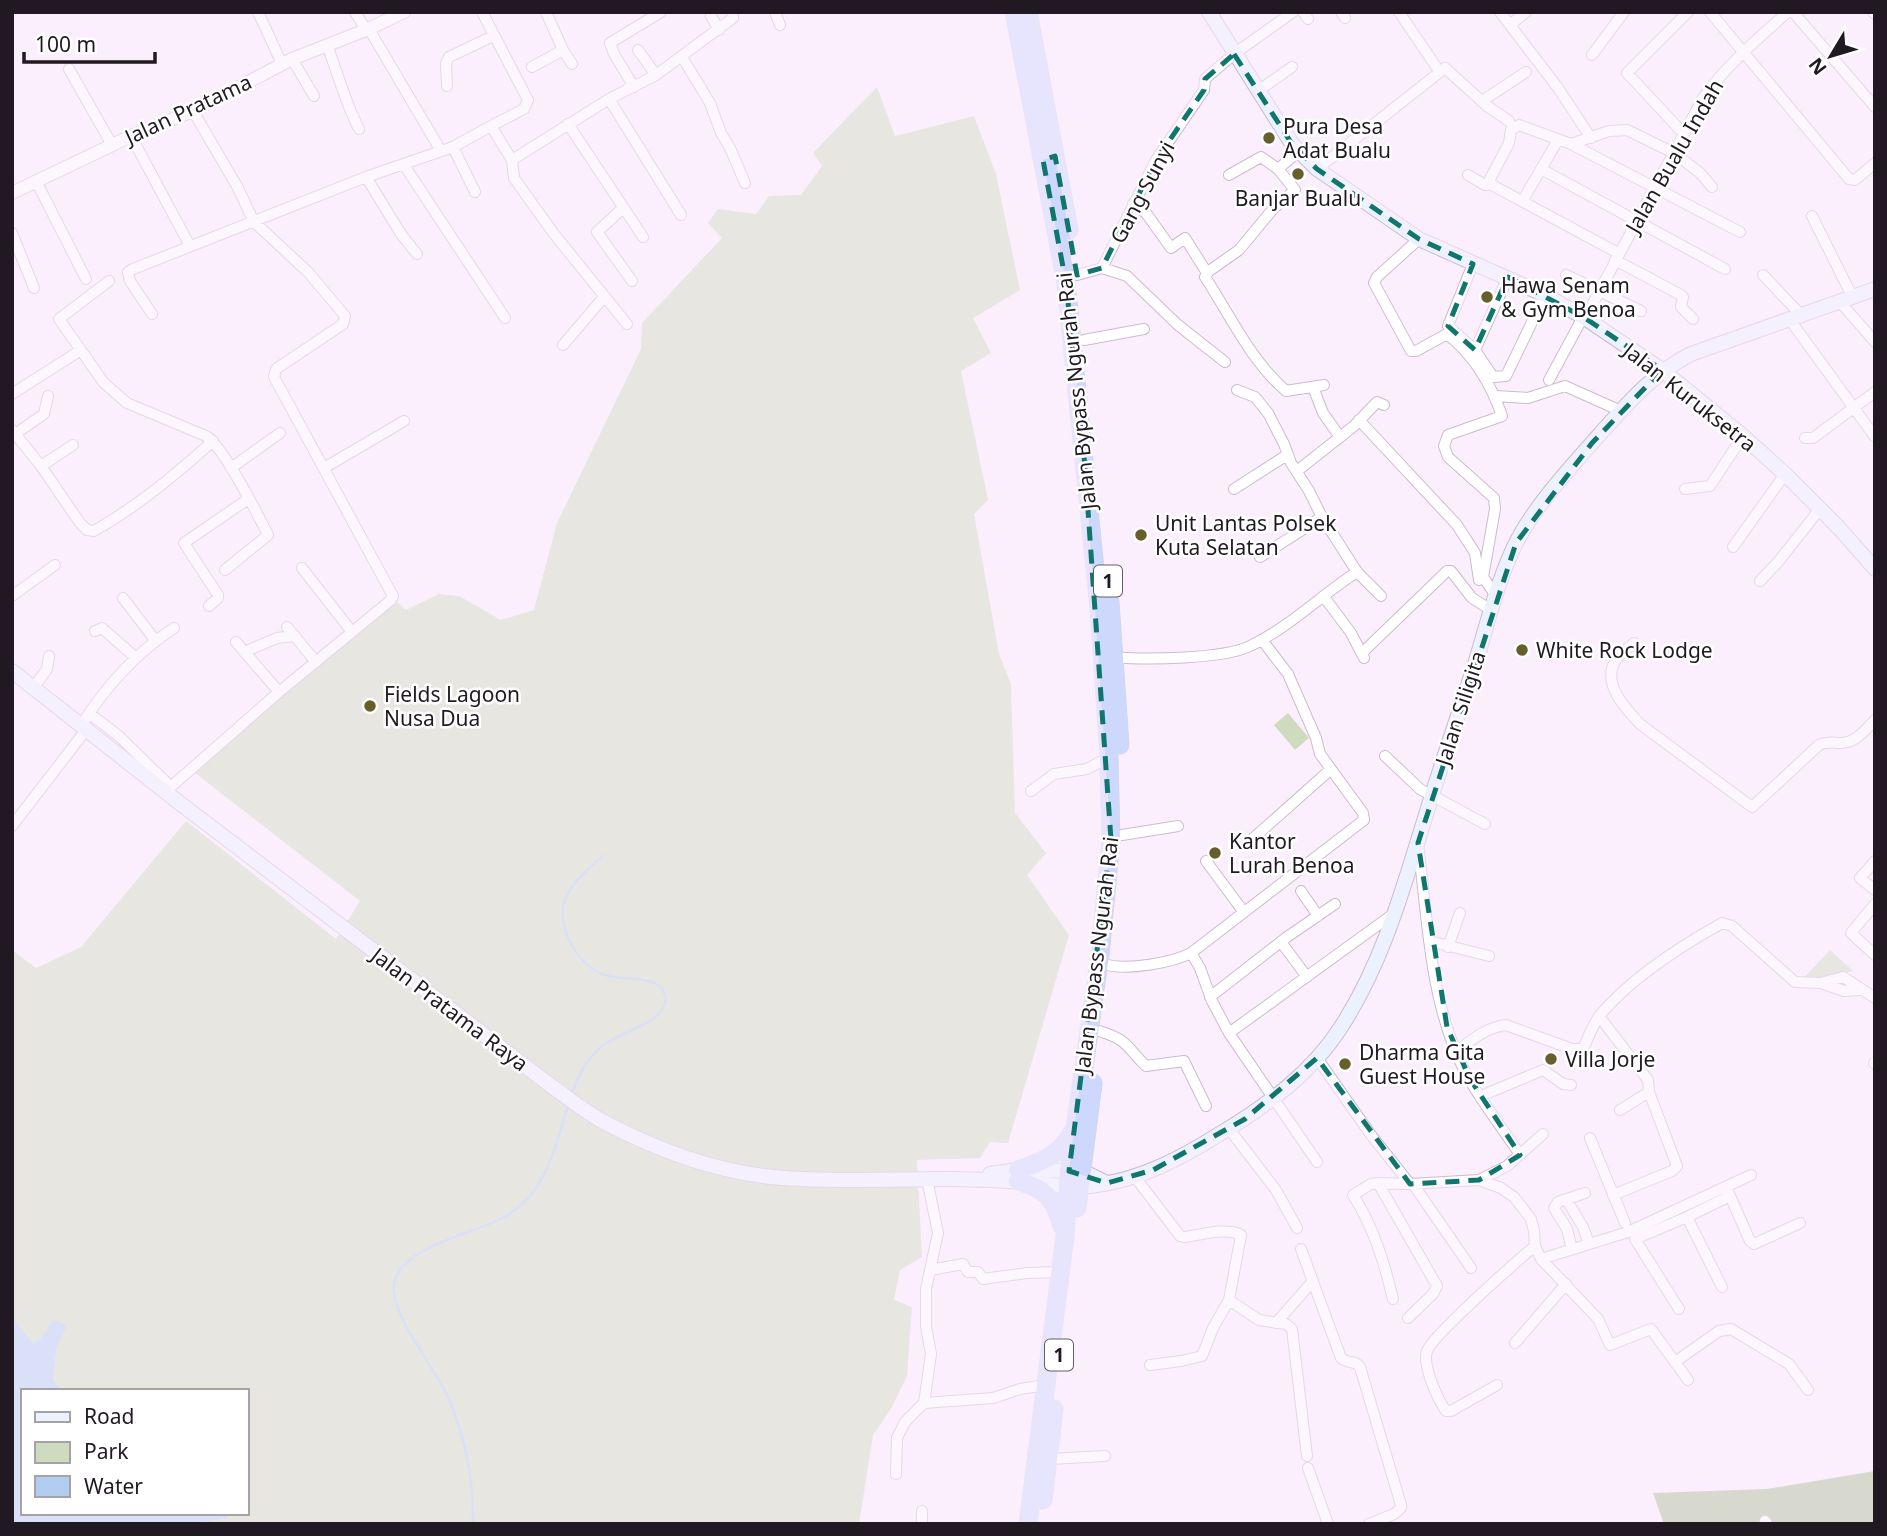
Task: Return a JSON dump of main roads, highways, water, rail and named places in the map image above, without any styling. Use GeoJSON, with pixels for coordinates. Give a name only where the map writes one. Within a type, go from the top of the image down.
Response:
{"type":"FeatureCollection","features":[{"type":"Feature","properties":{"kind":"highway","name":"Jalan Bypass Ngurah Rai"},"geometry":{"type":"LineString","coordinates":[[1014,12],[1077,275],[1115,657],[1122,835],[1099,1031],[1065,1236],[1028,1524]]}},
{"type":"Feature","properties":{"kind":"highway","name":"Jalan Bypass Ngurah Rai"},"geometry":{"type":"LineString","coordinates":[[1028,12],[1066,283],[1099,608],[1109,757],[1111,840],[1100,955],[1074,1129],[1075,1178],[1049,1459],[1039,1524]]}},
{"type":"Feature","properties":{"kind":"highway"},"geometry":{"type":"LineString","coordinates":[[1065,1236],[1057,1208],[1048,1195],[1018,1176],[1062,1150],[1074,1129]]}},
{"type":"Feature","properties":{"kind":"main road","name":"Jalan Kuruksetra"},"geometry":{"type":"LineString","coordinates":[[1209,12],[1299,151],[1317,169],[1419,239],[1545,295],[1584,317],[1662,370],[1743,436],[1784,474],[1875,569]]}},
{"type":"Feature","properties":{"kind":"main road","name":"Jalan Siligita"},"geometry":{"type":"LineString","coordinates":[[1075,1178],[1107,1183],[1135,1177],[1177,1159],[1229,1129],[1272,1099],[1317,1058],[1341,1029],[1374,966],[1396,912],[1494,603],[1516,543],[1522,531],[1565,475],[1621,411],[1662,370],[1691,354],[1875,289]]}},
{"type":"Feature","properties":{"kind":"main road","name":"Jalan Pratama Raya"},"geometry":{"type":"LineString","coordinates":[[12,671],[85,723],[365,944],[550,1085],[602,1121],[646,1142],[691,1159],[732,1170],[780,1178],[1075,1178]]}},
{"type":"Feature","properties":{"kind":"water"},"geometry":{"type":"Polygon","coordinates":[[[12,1317],[33,1343],[40,1340],[53,1320],[67,1325],[57,1347],[53,1380],[60,1389],[21,1389],[21,1515],[228,1515],[227,1519],[199,1524],[12,1524],[12,1317]]]}},
{"type":"Feature","properties":{"kind":"waterway"},"geometry":{"type":"LineString","coordinates":[[572,1093],[584,1068],[596,1052],[609,1041],[648,1022],[662,1009],[666,1000],[663,990],[654,983],[611,977],[591,967],[576,952],[566,932],[563,907],[567,896],[581,876],[603,856]]}},
{"type":"Feature","properties":{"kind":"waterway"},"geometry":{"type":"LineString","coordinates":[[473,1524],[470,1476],[455,1414],[443,1387],[406,1326],[399,1311],[394,1285],[398,1272],[421,1252],[502,1218],[524,1202],[546,1170],[568,1106]]}},
{"type":"Feature","properties":{"kind":"place","name":"Pura Desa Adat Bualu"},"geometry":{"type":"Point","coordinates":[1269,138]}},
{"type":"Feature","properties":{"kind":"place","name":"Banjar Bualu"},"geometry":{"type":"Point","coordinates":[1298,174]}},
{"type":"Feature","properties":{"kind":"place","name":"Hawa Senam & Gym Benoa"},"geometry":{"type":"Point","coordinates":[1487,297]}},
{"type":"Feature","properties":{"kind":"place","name":"Unit Lantas Polsek Kuta Selatan"},"geometry":{"type":"Point","coordinates":[1141,535]}},
{"type":"Feature","properties":{"kind":"place","name":"White Rock Lodge"},"geometry":{"type":"Point","coordinates":[1522,650]}},
{"type":"Feature","properties":{"kind":"place","name":"Fields Lagoon Nusa Dua"},"geometry":{"type":"Point","coordinates":[370,706]}},
{"type":"Feature","properties":{"kind":"place","name":"Kantor Lurah Benoa"},"geometry":{"type":"Point","coordinates":[1215,853]}},
{"type":"Feature","properties":{"kind":"place","name":"Villa Jorje"},"geometry":{"type":"Point","coordinates":[1551,1059]}},
{"type":"Feature","properties":{"kind":"place","name":"Dharma Gita Guest House"},"geometry":{"type":"Point","coordinates":[1345,1064]}}]}
